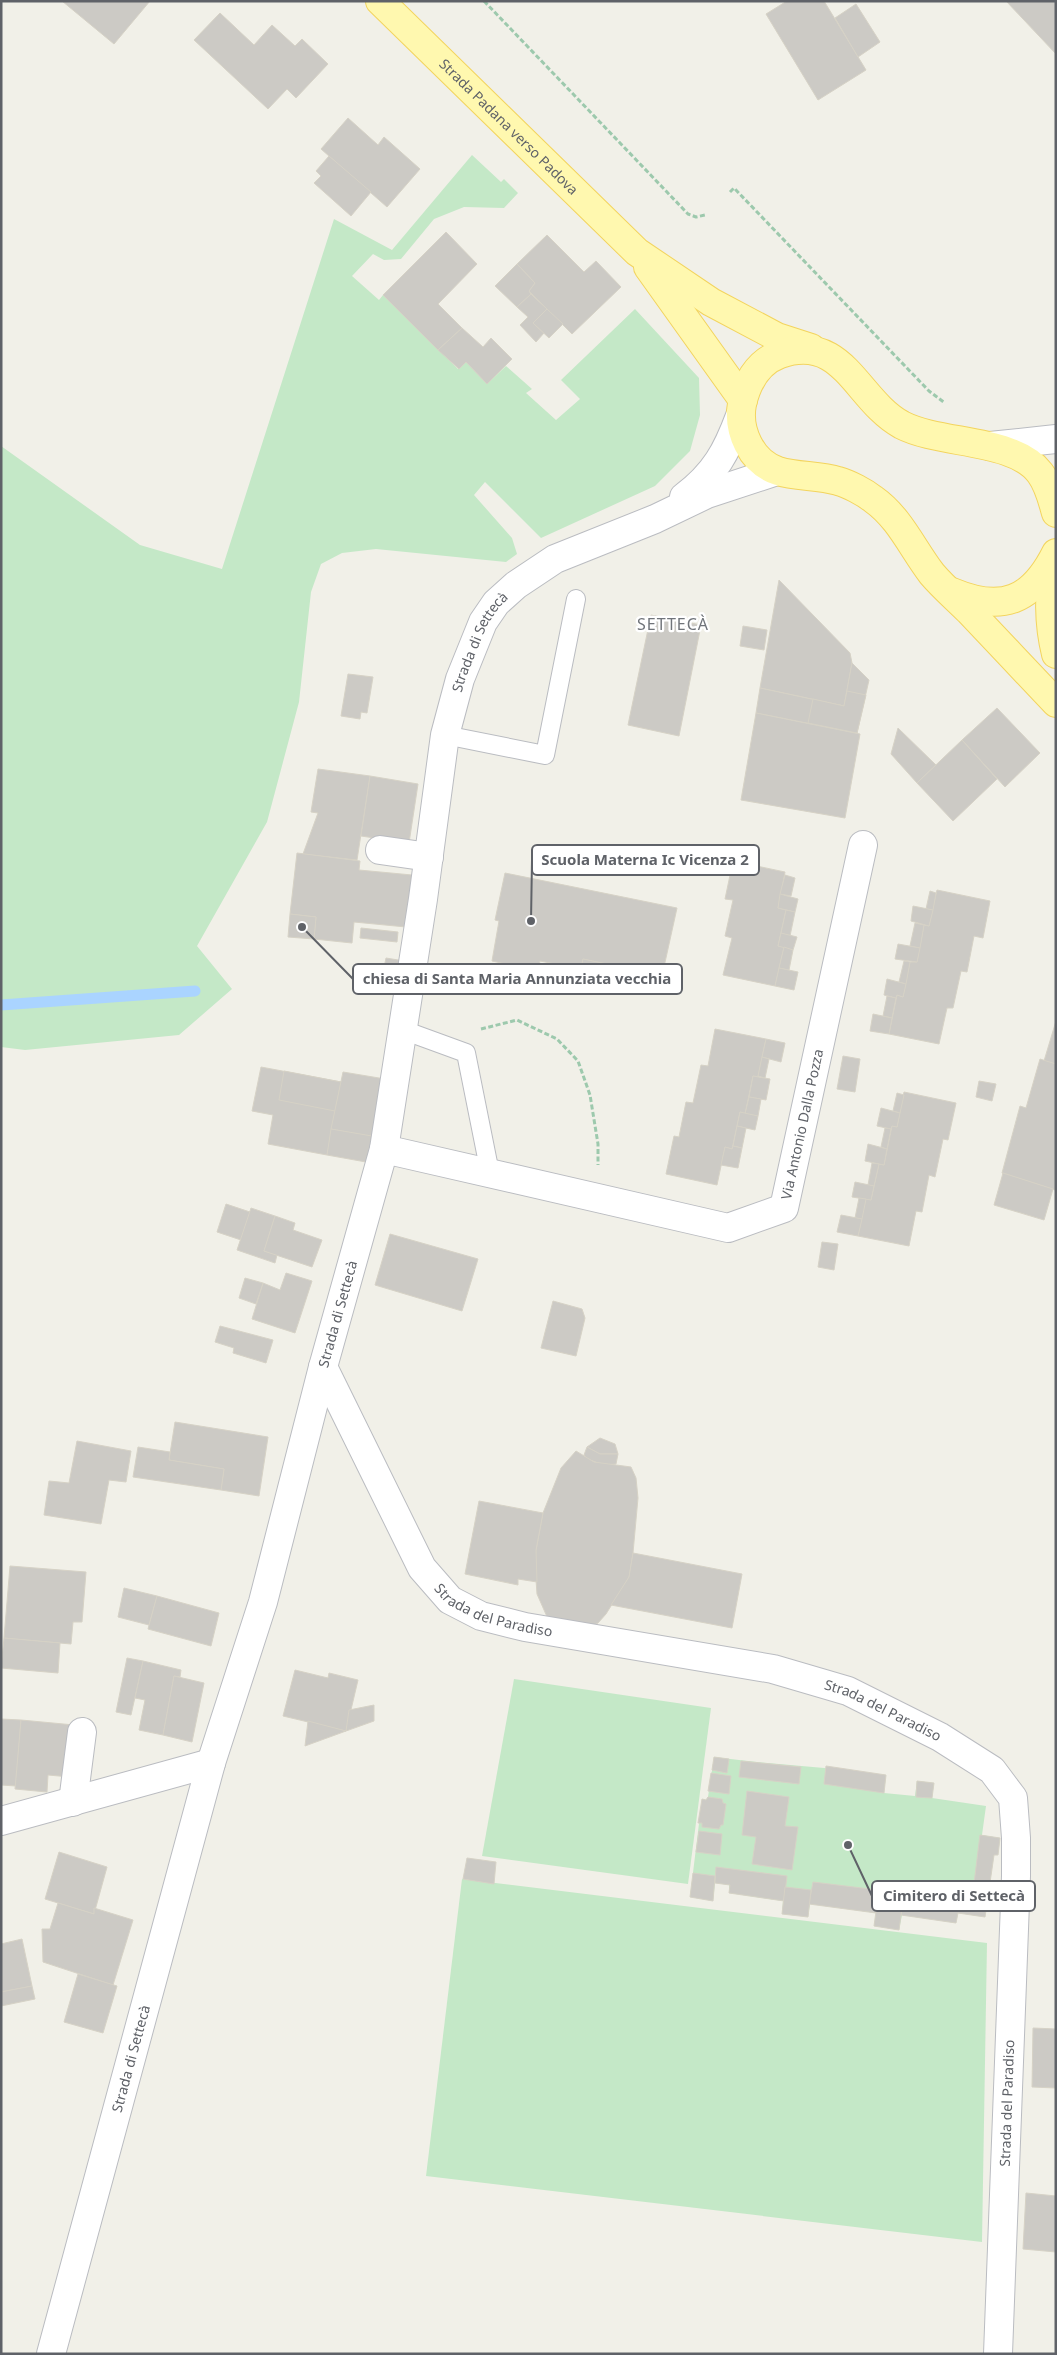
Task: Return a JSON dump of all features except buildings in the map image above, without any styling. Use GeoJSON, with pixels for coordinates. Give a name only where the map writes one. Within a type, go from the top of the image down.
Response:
{"type":"FeatureCollection","features":[{"type":"Feature","properties":{"kind":"main road","name":"Strada Padana verso Padova"},"geometry":{"type":"LineString","coordinates":[[380,1],[637,252],[711,302],[778,337],[822,352]]}},
{"type":"Feature","properties":{"kind":"main road","name":"Strada Padana verso Padova"},"geometry":{"type":"LineString","coordinates":[[637,252],[741,408]]}},
{"type":"Feature","properties":{"kind":"main road"},"geometry":{"type":"LineString","coordinates":[[1056,513],[1051,491],[1040,472],[1019,456],[990,446],[919,432],[902,424],[887,415],[844,367],[822,352],[796,349],[772,357],[754,373],[741,408],[746,442],[760,460],[777,471],[839,481],[873,499],[898,522],[933,575],[1056,703]]}},
{"type":"Feature","properties":{"kind":"main road"},"geometry":{"type":"LineString","coordinates":[[950,592],[967,599],[989,603],[1008,600],[1029,591],[1045,575],[1056,552]]}},
{"type":"Feature","properties":{"kind":"main road"},"geometry":{"type":"LineString","coordinates":[[1056,552],[1050,588],[1049,615],[1056,654]]}},
{"type":"Feature","properties":{"kind":"street"},"geometry":{"type":"LineString","coordinates":[[655,519],[701,484],[729,446],[741,408]]}},
{"type":"Feature","properties":{"kind":"street"},"geometry":{"type":"LineString","coordinates":[[990,446],[1056,439]]}},
{"type":"Feature","properties":{"kind":"street"},"geometry":{"type":"LineString","coordinates":[[655,519],[707,494],[777,471]]}},
{"type":"Feature","properties":{"kind":"street","name":"Strada di Settecà"},"geometry":{"type":"LineString","coordinates":[[51,2354],[211,1763],[263,1602],[323,1367],[384,1148],[429,857],[445,735],[460,679],[483,622],[496,603],[516,585],[555,559],[655,519]]}},
{"type":"Feature","properties":{"kind":"street","name":"Via Antonio Dalla Pozza"},"geometry":{"type":"LineString","coordinates":[[384,1148],[728,1228],[784,1208],[863,845]]}},
{"type":"Feature","properties":{"kind":"street"},"geometry":{"type":"LineString","coordinates":[[380,850],[429,857]]}},
{"type":"Feature","properties":{"kind":"street","name":"Strada del Paradiso"},"geometry":{"type":"LineString","coordinates":[[323,1367],[422,1568],[450,1600],[481,1616],[525,1627],[773,1669],[848,1691],[940,1737],[992,1770],[1013,1798],[1016,1876],[998,2354]]}},
{"type":"Feature","properties":{"kind":"street"},"geometry":{"type":"LineString","coordinates":[[73,1802],[82,1732]]}},
{"type":"Feature","properties":{"kind":"street"},"geometry":{"type":"LineString","coordinates":[[1,1821],[211,1763]]}},
{"type":"Feature","properties":{"kind":"lane"},"geometry":{"type":"LineString","coordinates":[[445,735],[545,755],[576,599]]}},
{"type":"Feature","properties":{"kind":"lane"},"geometry":{"type":"LineString","coordinates":[[402,1030],[466,1053],[490,1173]]}},
{"type":"Feature","properties":{"kind":"path"},"geometry":{"type":"LineString","coordinates":[[484,1],[688,214],[696,217],[705,215]]}},
{"type":"Feature","properties":{"kind":"path"},"geometry":{"type":"LineString","coordinates":[[730,192],[734,188],[929,391],[937,398],[954,406]]}},
{"type":"Feature","properties":{"kind":"path"},"geometry":{"type":"LineString","coordinates":[[466,1053],[475,1031],[517,1020],[557,1039],[578,1061],[590,1095],[598,1144],[594,1197]]}},
{"type":"Feature","properties":{"kind":"green space"},"geometry":{"type":"Polygon","coordinates":[[[472,155],[501,182],[504,179],[518,193],[504,208],[464,207],[434,219],[401,259],[384,260],[373,254],[352,276],[379,300],[383,295],[458,369],[466,362],[487,384],[506,366],[532,389],[526,393],[556,420],[580,399],[561,380],[635,309],[699,378],[700,415],[690,451],[655,486],[541,538],[485,482],[474,495],[512,538],[517,554],[506,562],[376,549],[342,553],[321,564],[311,592],[299,702],[267,822],[197,946],[232,989],[179,1035],[25,1050],[1,1047],[1,446],[140,545],[222,569],[334,219],[392,250],[472,155]]]}},
{"type":"Feature","properties":{"kind":"green space"},"geometry":{"type":"Polygon","coordinates":[[[514,1679],[711,1708],[688,1884],[482,1856],[514,1679]]]}},
{"type":"Feature","properties":{"kind":"green space"},"geometry":{"type":"Polygon","coordinates":[[[714,1757],[886,1775],[884,1793],[915,1796],[917,1781],[934,1783],[932,1798],[986,1806],[982,1835],[1000,1838],[998,1855],[994,1855],[985,1917],[958,1913],[956,1923],[902,1915],[899,1930],[874,1926],[876,1913],[810,1904],[808,1917],[782,1914],[783,1901],[729,1893],[729,1885],[715,1883],[713,1901],[690,1897],[702,1799],[706,1800],[708,1797],[714,1757]]]}},
{"type":"Feature","properties":{"kind":"green space"},"geometry":{"type":"Polygon","coordinates":[[[462,1879],[987,1943],[982,2242],[426,2176],[462,1879]]]}},
{"type":"Feature","properties":{"kind":"waterway"},"geometry":{"type":"LineString","coordinates":[[1,1005],[195,991]]}},
{"type":"Feature","properties":{"kind":"place","name":"Scuola Materna Ic Vicenza 2"},"geometry":{"type":"Point","coordinates":[531,921]}},
{"type":"Feature","properties":{"kind":"place","name":"chiesa di Santa Maria Annunziata vecchia"},"geometry":{"type":"Point","coordinates":[302,927]}},
{"type":"Feature","properties":{"kind":"place","name":"Cimitero di Settecà"},"geometry":{"type":"Point","coordinates":[848,1845]}},
{"type":"Feature","properties":{"kind":"district","name":"SETTECÀ"},"geometry":{"type":"Point","coordinates":[673,624]}}]}
